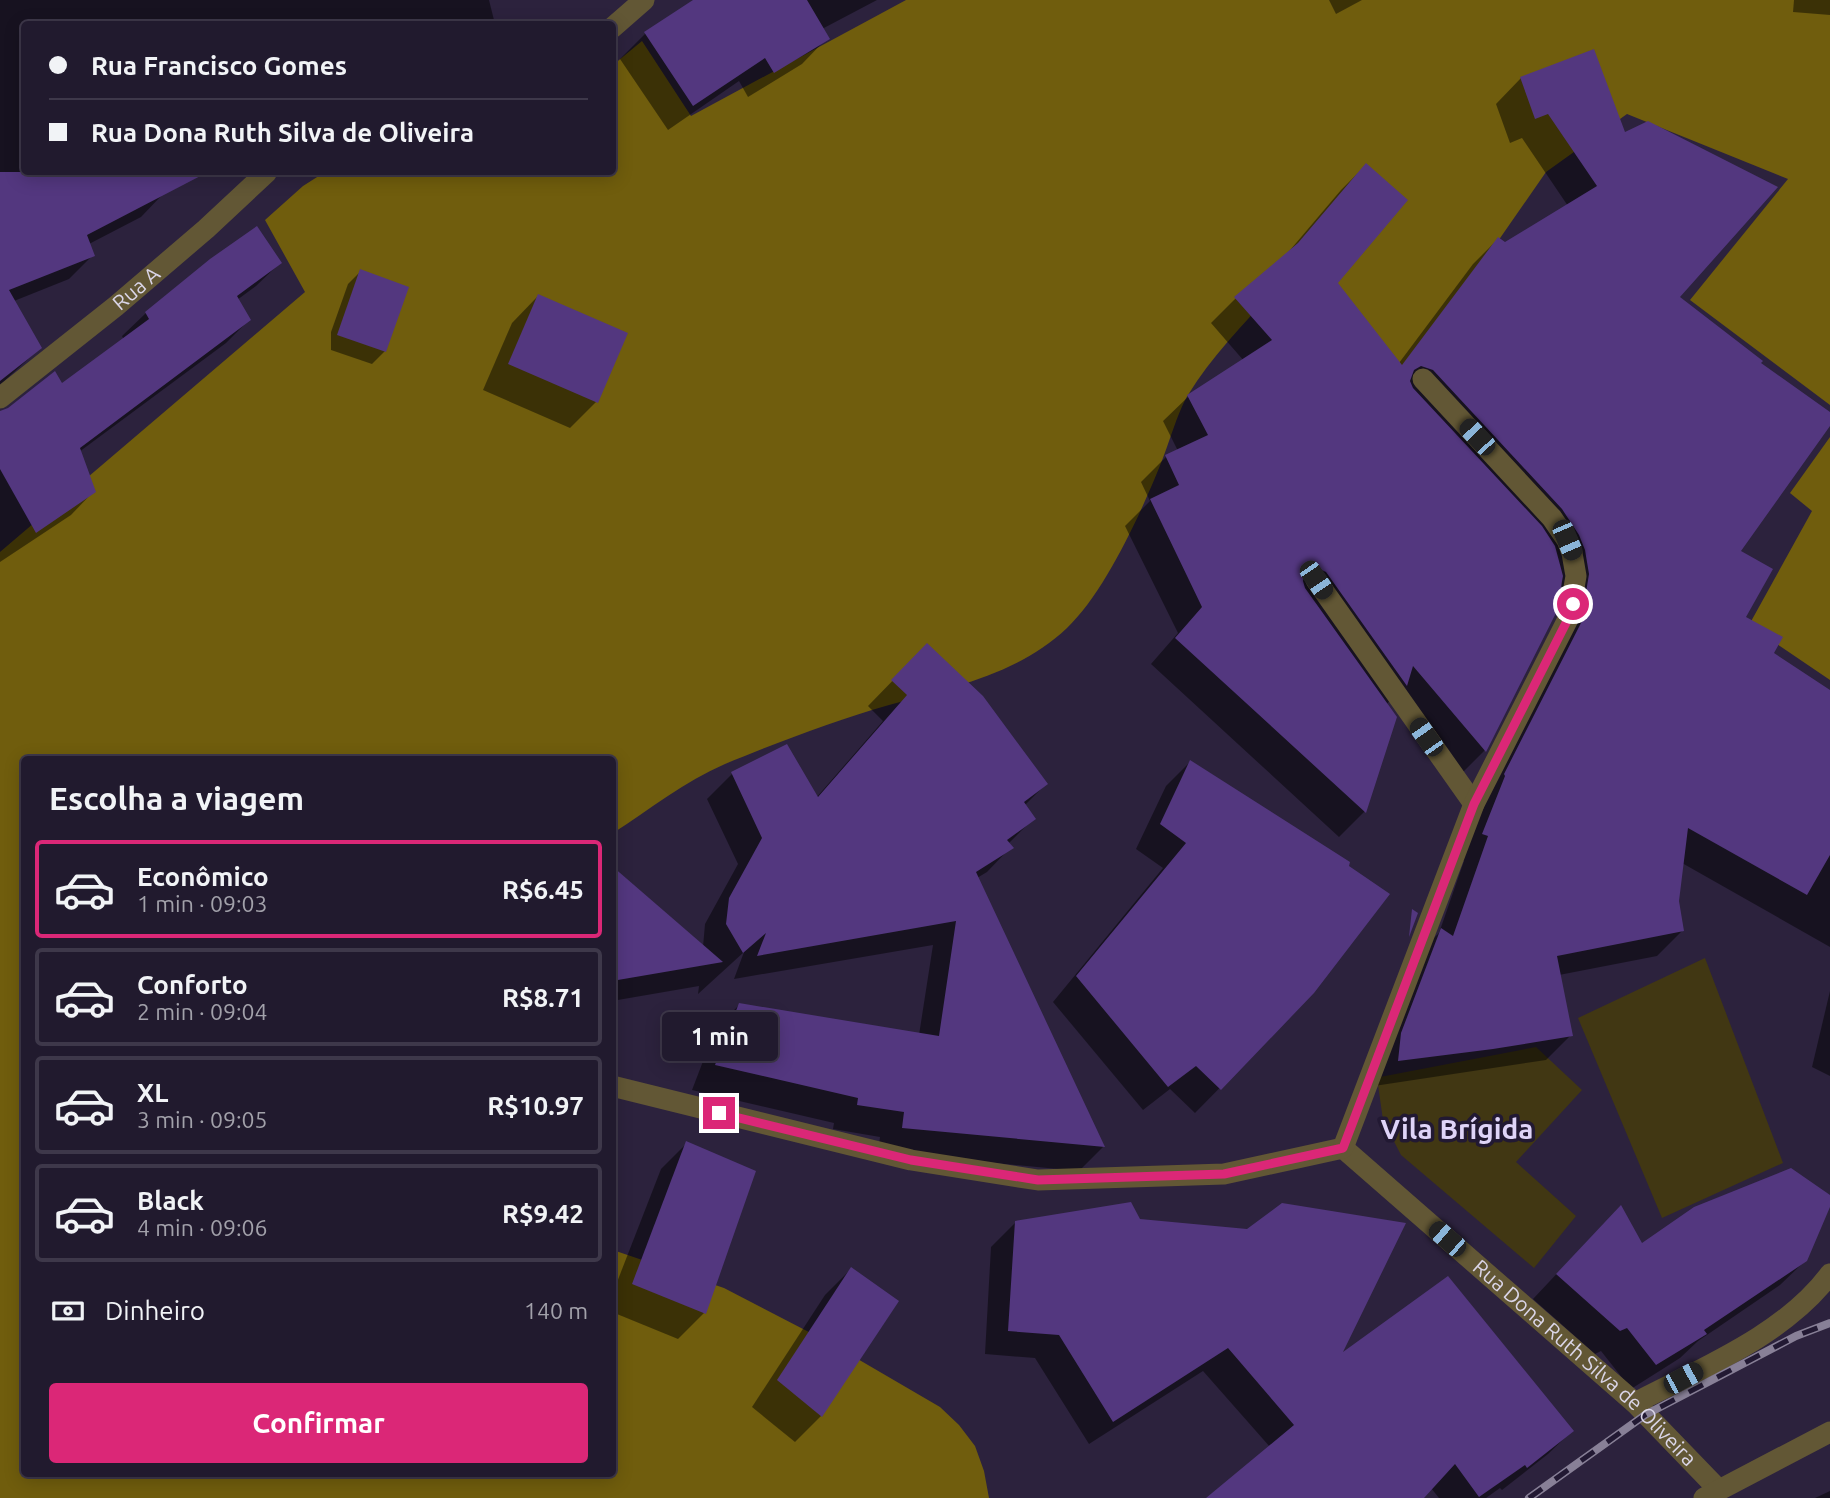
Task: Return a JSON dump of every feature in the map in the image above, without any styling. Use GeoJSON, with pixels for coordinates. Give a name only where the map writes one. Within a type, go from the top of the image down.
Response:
{"type":"FeatureCollection","features":[{"type":"Feature","properties":{"kind":"street"},"geometry":{"type":"LineString","coordinates":[[616,24],[644,0]]}},
{"type":"Feature","properties":{"kind":"street","name":"Rua A"},"geometry":{"type":"LineString","coordinates":[[0,398],[116,306],[264,175]]}},
{"type":"Feature","properties":{"kind":"street"},"geometry":{"type":"LineString","coordinates":[[616,1087],[911,1160],[1038,1180],[1224,1174],[1343,1148],[1474,804],[1569,617],[1576,576],[1572,553],[1552,518],[1423,379]]}},
{"type":"Feature","properties":{"kind":"street"},"geometry":{"type":"LineString","coordinates":[[1316,580],[1474,804]]}},
{"type":"Feature","properties":{"kind":"street","name":"Rua Dona Ruth Silva de Oliveira"},"geometry":{"type":"LineString","coordinates":[[1343,1148],[1635,1403],[1711,1493]]}},
{"type":"Feature","properties":{"kind":"street"},"geometry":{"type":"LineString","coordinates":[[1635,1403],[1754,1340],[1799,1307],[1830,1274]]}},
{"type":"Feature","properties":{"kind":"street"},"geometry":{"type":"LineString","coordinates":[[1711,1493],[1830,1432]]}},
{"type":"Feature","properties":{"kind":"shaded area"},"geometry":{"type":"Polygon","coordinates":[[[906,0],[1830,0],[1830,405],[1690,300],[1788,179],[1627,114],[1546,172],[1405,375],[1279,285],[1220,351],[1188,395],[1145,501],[1122,548],[1082,612],[1048,644],[1006,668],[983,677],[848,718],[725,764],[681,787],[616,831],[616,756],[21,756],[21,1477],[616,1477],[616,1251],[724,1288],[832,1344],[940,1407],[959,1425],[975,1446],[984,1471],[989,1498],[0,1498],[0,552],[305,292],[265,220],[303,186],[320,175],[616,175],[616,63],[642,41],[691,116],[906,0]]]}},
{"type":"Feature","properties":{"kind":"shaded area"},"geometry":{"type":"Polygon","coordinates":[[[1830,437],[1830,680],[1749,625],[1812,511],[1790,493],[1830,437]]]}},
{"type":"Feature","properties":{"kind":"shaded area"},"geometry":{"type":"Polygon","coordinates":[[[1705,958],[1783,1163],[1662,1218],[1578,1018],[1705,958]]]}},
{"type":"Feature","properties":{"kind":"shaded area"},"geometry":{"type":"Polygon","coordinates":[[[1536,1047],[1582,1090],[1516,1162],[1576,1216],[1534,1268],[1401,1155],[1383,1120],[1378,1085],[1380,1077],[1536,1047]]]}},
{"type":"Feature","properties":{"kind":"building"},"geometry":{"type":"Polygon","coordinates":[[[693,0],[807,0],[830,39],[774,73],[765,58],[693,106],[644,32],[693,0]]]}},
{"type":"Feature","properties":{"kind":"building"},"geometry":{"type":"Polygon","coordinates":[[[1594,49],[1625,132],[1648,121],[1778,187],[1680,297],[1763,361],[1761,363],[1830,412],[1830,426],[1741,551],[1773,569],[1746,617],[1783,637],[1774,653],[1830,690],[1830,855],[1807,895],[1688,828],[1679,901],[1684,931],[1557,956],[1573,1036],[1398,1061],[1401,1033],[1441,928],[1453,936],[1488,836],[1482,834],[1504,774],[1581,623],[1589,574],[1579,535],[1562,509],[1433,370],[1421,366],[1414,370],[1410,381],[1413,388],[1542,526],[1555,546],[1563,576],[1556,613],[1486,752],[1413,666],[1407,686],[1326,572],[1315,567],[1304,574],[1305,588],[1397,717],[1366,813],[1175,638],[1202,607],[1150,499],[1179,485],[1165,455],[1208,435],[1187,395],[1272,340],[1234,297],[1298,243],[1366,163],[1408,200],[1338,283],[1402,365],[1498,237],[1505,242],[1597,186],[1548,114],[1535,119],[1520,77],[1594,49]]]}},
{"type":"Feature","properties":{"kind":"building"},"geometry":{"type":"Polygon","coordinates":[[[0,172],[21,172],[21,175],[202,175],[87,235],[95,256],[9,290],[42,348],[0,381],[0,172]]]}},
{"type":"Feature","properties":{"kind":"building"},"geometry":{"type":"Polygon","coordinates":[[[257,226],[282,263],[237,296],[251,320],[80,448],[96,492],[36,533],[0,469],[0,411],[8,408],[55,371],[62,383],[149,319],[145,312],[210,259],[257,226]]]}},
{"type":"Feature","properties":{"kind":"building"},"geometry":{"type":"Polygon","coordinates":[[[360,269],[409,287],[386,352],[337,335],[360,269]]]}},
{"type":"Feature","properties":{"kind":"building"},"geometry":{"type":"Polygon","coordinates":[[[538,294],[628,333],[598,403],[508,364],[538,294]]]}},
{"type":"Feature","properties":{"kind":"building"},"geometry":{"type":"Polygon","coordinates":[[[927,643],[983,696],[1048,784],[1024,802],[1036,819],[1007,840],[1014,848],[976,872],[1105,1147],[902,1128],[904,1112],[857,1105],[858,1098],[715,1065],[739,1003],[939,1036],[956,921],[757,956],[766,933],[743,953],[726,924],[729,898],[762,838],[731,772],[787,744],[818,797],[907,695],[891,680],[927,643]]]}},
{"type":"Feature","properties":{"kind":"building"},"geometry":{"type":"Polygon","coordinates":[[[1190,760],[1350,862],[1349,866],[1390,894],[1314,993],[1221,1090],[1196,1066],[1168,1087],[1076,976],[1186,843],[1160,824],[1190,760]]]}},
{"type":"Feature","properties":{"kind":"building"},"geometry":{"type":"Polygon","coordinates":[[[616,869],[723,962],[616,980],[616,869]]]}},
{"type":"Feature","properties":{"kind":"building"},"geometry":{"type":"Polygon","coordinates":[[[1412,909],[1418,913],[1409,937],[1412,909]]]}},
{"type":"Feature","properties":{"kind":"building"},"geometry":{"type":"Polygon","coordinates":[[[686,1141],[756,1171],[706,1314],[632,1284],[686,1141]]]}},
{"type":"Feature","properties":{"kind":"building"},"geometry":{"type":"Polygon","coordinates":[[[1791,1168],[1830,1195],[1830,1207],[1807,1261],[1704,1330],[1707,1334],[1656,1365],[1627,1328],[1620,1331],[1556,1274],[1621,1205],[1642,1243],[1694,1207],[1791,1168]]]}},
{"type":"Feature","properties":{"kind":"building"},"geometry":{"type":"Polygon","coordinates":[[[1131,1202],[1140,1219],[1247,1229],[1282,1203],[1406,1223],[1343,1352],[1448,1276],[1574,1431],[1527,1468],[1525,1465],[1479,1497],[1455,1464],[1424,1498],[1206,1498],[1294,1425],[1228,1348],[1113,1422],[1059,1335],[1008,1331],[1015,1221],[1131,1202]]]}},
{"type":"Feature","properties":{"kind":"building"},"geometry":{"type":"Polygon","coordinates":[[[851,1267],[899,1301],[822,1417],[777,1380],[851,1267]]]}},
{"type":"Feature","properties":{"kind":"railway"},"geometry":{"type":"LineString","coordinates":[[1529,1498],[1645,1415],[1796,1336],[1830,1323]]}},
{"type":"Feature","properties":{"kind":"district","name":"Vila Brígida"},"geometry":{"type":"Point","coordinates":[1457,1129]}},
{"type":"Feature","properties":{"kind":"route"},"geometry":{"type":"LineString","coordinates":[[719,1113],[911,1160],[1038,1180],[1224,1174],[1343,1148],[1474,804],[1569,617],[1573,604]]}}]}
